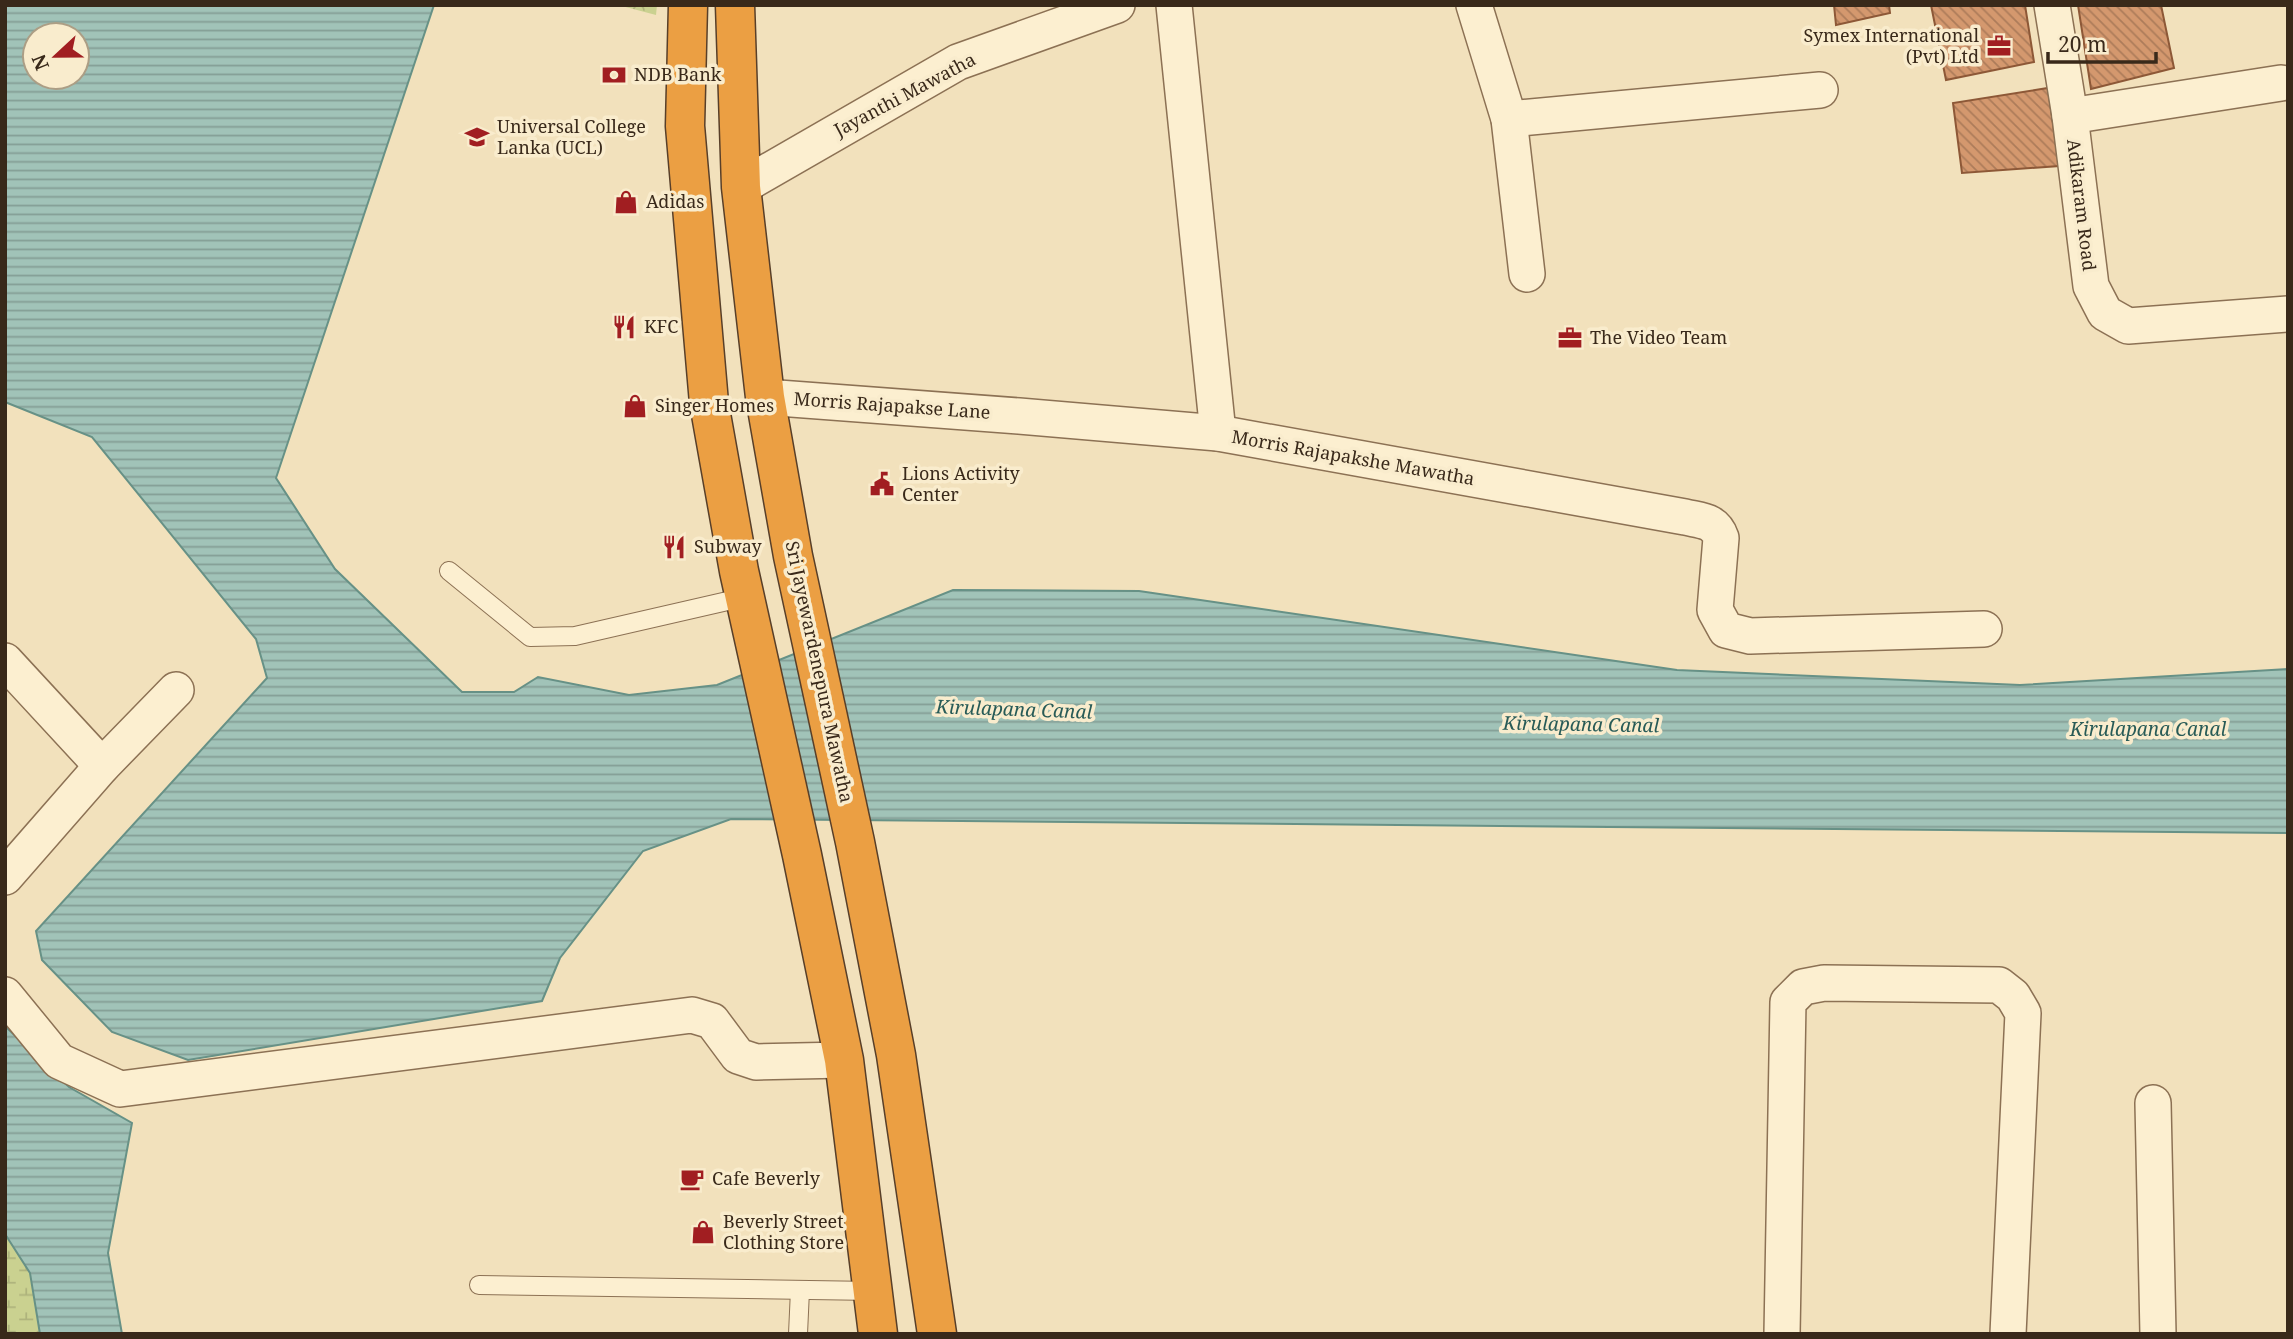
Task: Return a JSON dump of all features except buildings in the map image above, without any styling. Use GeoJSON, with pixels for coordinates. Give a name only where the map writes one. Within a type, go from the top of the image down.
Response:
{"type":"FeatureCollection","features":[{"type":"Feature","properties":{"kind":"highway"},"geometry":{"type":"LineString","coordinates":[[688,5],[685,126],[709,403],[742,584],[844,1060],[878,1334]]}},
{"type":"Feature","properties":{"kind":"highway","name":"Sri Jayewardenepura Mawatha"},"geometry":{"type":"LineString","coordinates":[[735,5],[741,187],[765,397],[793,556],[855,842],[896,1055],[937,1334]]}},
{"type":"Feature","properties":{"kind":"street","name":"Jayanthi Mawatha"},"geometry":{"type":"LineString","coordinates":[[741,187],[958,62],[1117,5]]}},
{"type":"Feature","properties":{"kind":"street"},"geometry":{"type":"LineString","coordinates":[[1174,5],[1218,433]]}},
{"type":"Feature","properties":{"kind":"street"},"geometry":{"type":"LineString","coordinates":[[1474,5],[1509,119],[1527,274]]}},
{"type":"Feature","properties":{"kind":"street","name":"Adikaram Road"},"geometry":{"type":"LineString","coordinates":[[2052,5],[2070,116],[2091,286],[2105,313],[2129,326],[2288,314]]}},
{"type":"Feature","properties":{"kind":"street","name":"Adikaram Road"},"geometry":{"type":"LineString","coordinates":[[2070,116],[2281,83]]}},
{"type":"Feature","properties":{"kind":"street"},"geometry":{"type":"LineString","coordinates":[[1509,119],[1820,90]]}},
{"type":"Feature","properties":{"kind":"street","name":"Morris Rajapakse Lane"},"geometry":{"type":"LineString","coordinates":[[765,397],[1019,416]]}},
{"type":"Feature","properties":{"kind":"street","name":"Morris Rajapakshe Mawatha"},"geometry":{"type":"LineString","coordinates":[[1019,416],[1218,433],[1711,523],[1718,528],[1721,538],[1715,610],[1726,630],[1750,636],[1984,629]]}},
{"type":"Feature","properties":{"kind":"street"},"geometry":{"type":"LineString","coordinates":[[5,661],[102,766]]}},
{"type":"Feature","properties":{"kind":"street"},"geometry":{"type":"LineString","coordinates":[[5,877],[102,766],[176,690]]}},
{"type":"Feature","properties":{"kind":"street"},"geometry":{"type":"LineString","coordinates":[[1782,1334],[1788,1002],[1803,988],[1824,983],[1998,985],[2013,996],[2024,1013],[2008,1334]]}},
{"type":"Feature","properties":{"kind":"street"},"geometry":{"type":"LineString","coordinates":[[5,995],[59,1061],[120,1089],[692,1015],[712,1021],[738,1056],[757,1062],[844,1060]]}},
{"type":"Feature","properties":{"kind":"street"},"geometry":{"type":"LineString","coordinates":[[2153,1103],[2158,1334]]}},
{"type":"Feature","properties":{"kind":"lane"},"geometry":{"type":"LineString","coordinates":[[449,571],[530,637],[575,636],[742,584]]}},
{"type":"Feature","properties":{"kind":"lane"},"geometry":{"type":"LineString","coordinates":[[480,1285],[873,1291]]}},
{"type":"Feature","properties":{"kind":"lane"},"geometry":{"type":"LineString","coordinates":[[798,1334],[800,1290]]}},
{"type":"Feature","properties":{"kind":"green space"},"geometry":{"type":"Polygon","coordinates":[[[618,5],[657,5],[656,15],[618,5]]]}},
{"type":"Feature","properties":{"kind":"green space"},"geometry":{"type":"Polygon","coordinates":[[[5,1234],[30,1273],[40,1334],[5,1334],[5,1234]]]}},
{"type":"Feature","properties":{"kind":"water","name":"Kirulapana Canal"},"geometry":{"type":"Polygon","coordinates":[[[5,5],[434,5],[276,478],[335,569],[462,692],[514,692],[538,677],[629,695],[717,685],[953,590],[1139,591],[1677,670],[2020,685],[2288,669],[2288,833],[731,819],[643,851],[560,958],[542,1001],[188,1060],[112,1032],[42,960],[36,931],[267,678],[256,639],[92,437],[5,402],[5,5]]]}},
{"type":"Feature","properties":{"kind":"water"},"geometry":{"type":"Polygon","coordinates":[[[5,1026],[69,1087],[132,1123],[108,1253],[122,1334],[40,1334],[30,1273],[5,1234],[5,1026]]]}},
{"type":"Feature","properties":{"kind":"place","name":"Symex International (Pvt) Ltd"},"geometry":{"type":"Point","coordinates":[1999,46]}},
{"type":"Feature","properties":{"kind":"place","name":"NDB Bank"},"geometry":{"type":"Point","coordinates":[614,75]}},
{"type":"Feature","properties":{"kind":"place","name":"Universal College Lanka (UCL)"},"geometry":{"type":"Point","coordinates":[477,137]}},
{"type":"Feature","properties":{"kind":"place","name":"Adidas"},"geometry":{"type":"Point","coordinates":[626,202]}},
{"type":"Feature","properties":{"kind":"place","name":"KFC"},"geometry":{"type":"Point","coordinates":[624,327]}},
{"type":"Feature","properties":{"kind":"place","name":"The Video Team"},"geometry":{"type":"Point","coordinates":[1570,338]}},
{"type":"Feature","properties":{"kind":"place","name":"Singer Homes"},"geometry":{"type":"Point","coordinates":[635,406]}},
{"type":"Feature","properties":{"kind":"place","name":"Lions Activity Center"},"geometry":{"type":"Point","coordinates":[882,484]}},
{"type":"Feature","properties":{"kind":"place","name":"Subway"},"geometry":{"type":"Point","coordinates":[674,547]}},
{"type":"Feature","properties":{"kind":"place","name":"Cafe Beverly"},"geometry":{"type":"Point","coordinates":[692,1179]}},
{"type":"Feature","properties":{"kind":"place","name":"Beverly Street Clothing Store"},"geometry":{"type":"Point","coordinates":[703,1232]}}]}
